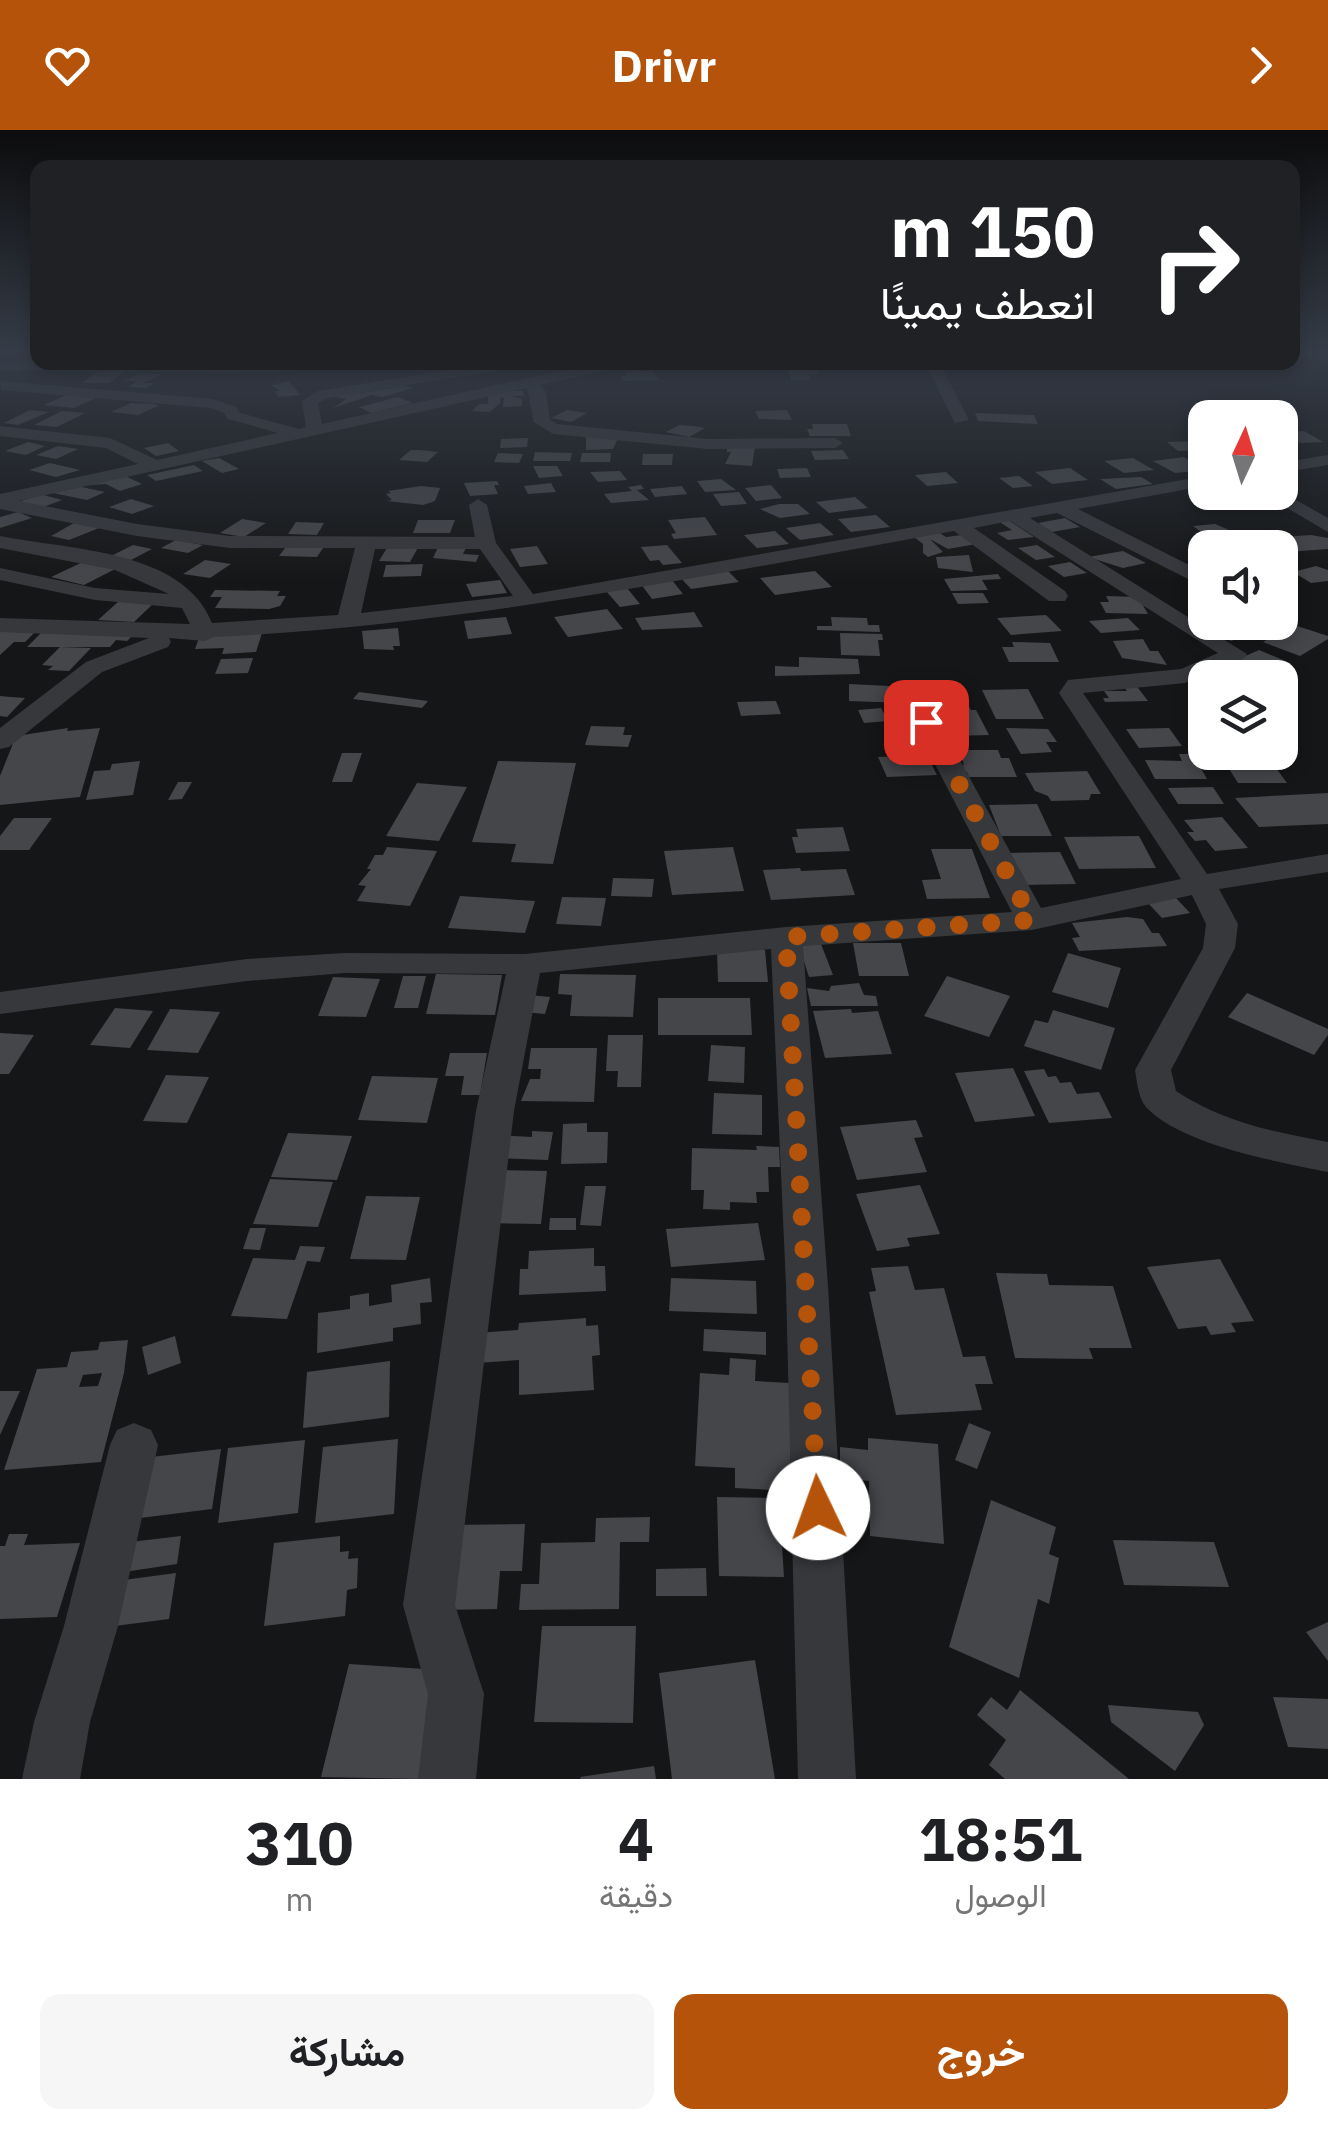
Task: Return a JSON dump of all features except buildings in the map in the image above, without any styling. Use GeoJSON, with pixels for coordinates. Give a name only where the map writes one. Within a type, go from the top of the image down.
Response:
{"type":"FeatureCollection","features":[{"type":"Feature","properties":{"kind":"street"},"geometry":{"type":"LineString","coordinates":[[287,428],[309,433]]}},
{"type":"Feature","properties":{"kind":"street"},"geometry":{"type":"LineString","coordinates":[[309,428],[309,433]]}},
{"type":"Feature","properties":{"kind":"street"},"geometry":{"type":"LineString","coordinates":[[0,502],[331,428]]}},
{"type":"Feature","properties":{"kind":"street"},"geometry":{"type":"LineString","coordinates":[[552,428],[708,444],[835,443]]}},
{"type":"Feature","properties":{"kind":"street"},"geometry":{"type":"LineString","coordinates":[[0,431],[110,444],[155,466]]}},
{"type":"Feature","properties":{"kind":"street"},"geometry":{"type":"LineString","coordinates":[[1298,465],[1328,460]]}},
{"type":"Feature","properties":{"kind":"street"},"geometry":{"type":"LineString","coordinates":[[0,625],[193,634],[527,601],[1188,484]]}},
{"type":"Feature","properties":{"kind":"street"},"geometry":{"type":"LineString","coordinates":[[0,502],[178,536],[246,542],[486,543]]}},
{"type":"Feature","properties":{"kind":"street"},"geometry":{"type":"LineString","coordinates":[[478,505],[486,543],[527,601]]}},
{"type":"Feature","properties":{"kind":"street"},"geometry":{"type":"LineString","coordinates":[[1060,507],[1188,573]]}},
{"type":"Feature","properties":{"kind":"street"},"geometry":{"type":"LineString","coordinates":[[1298,508],[1323,521]]}},
{"type":"Feature","properties":{"kind":"street"},"geometry":{"type":"LineString","coordinates":[[1013,516],[1235,654],[1185,676],[1072,688],[1076,702],[1214,904],[1222,924],[1219,948],[1152,1070],[1159,1098],[1197,1124],[1225,1135],[1328,1156]]}},
{"type":"Feature","properties":{"kind":"street"},"geometry":{"type":"LineString","coordinates":[[961,527],[1056,596]]}},
{"type":"Feature","properties":{"kind":"street"},"geometry":{"type":"LineString","coordinates":[[0,542],[148,572],[175,586],[193,602],[202,618],[193,634],[94,667],[69,682],[0,741]]}},
{"type":"Feature","properties":{"kind":"street"},"geometry":{"type":"LineString","coordinates":[[348,620],[366,542]]}},
{"type":"Feature","properties":{"kind":"street"},"geometry":{"type":"LineString","coordinates":[[0,574],[95,594],[193,602]]}},
{"type":"Feature","properties":{"kind":"street"},"geometry":{"type":"LineString","coordinates":[[926,722],[1032,920]]}},
{"type":"Feature","properties":{"kind":"street"},"geometry":{"type":"LineString","coordinates":[[0,1003],[246,970],[345,963],[525,964],[786,937],[1032,920],[1230,878],[1328,863]]}},
{"type":"Feature","properties":{"kind":"street"},"geometry":{"type":"LineString","coordinates":[[786,937],[808,1306],[830,1766],[827,1779]]}},
{"type":"Feature","properties":{"kind":"street"},"geometry":{"type":"LineString","coordinates":[[447,1779],[456,1694],[429,1604],[495,1111],[525,964]]}},
{"type":"Feature","properties":{"kind":"street"},"geometry":{"type":"LineString","coordinates":[[51,1779],[62,1722],[91,1626],[134,1445]]}},
{"type":"Feature","properties":{"kind":"route"},"geometry":{"type":"LineString","coordinates":[[818,1508],[786,937],[862,935],[1032,920],[926,722]]}}]}
